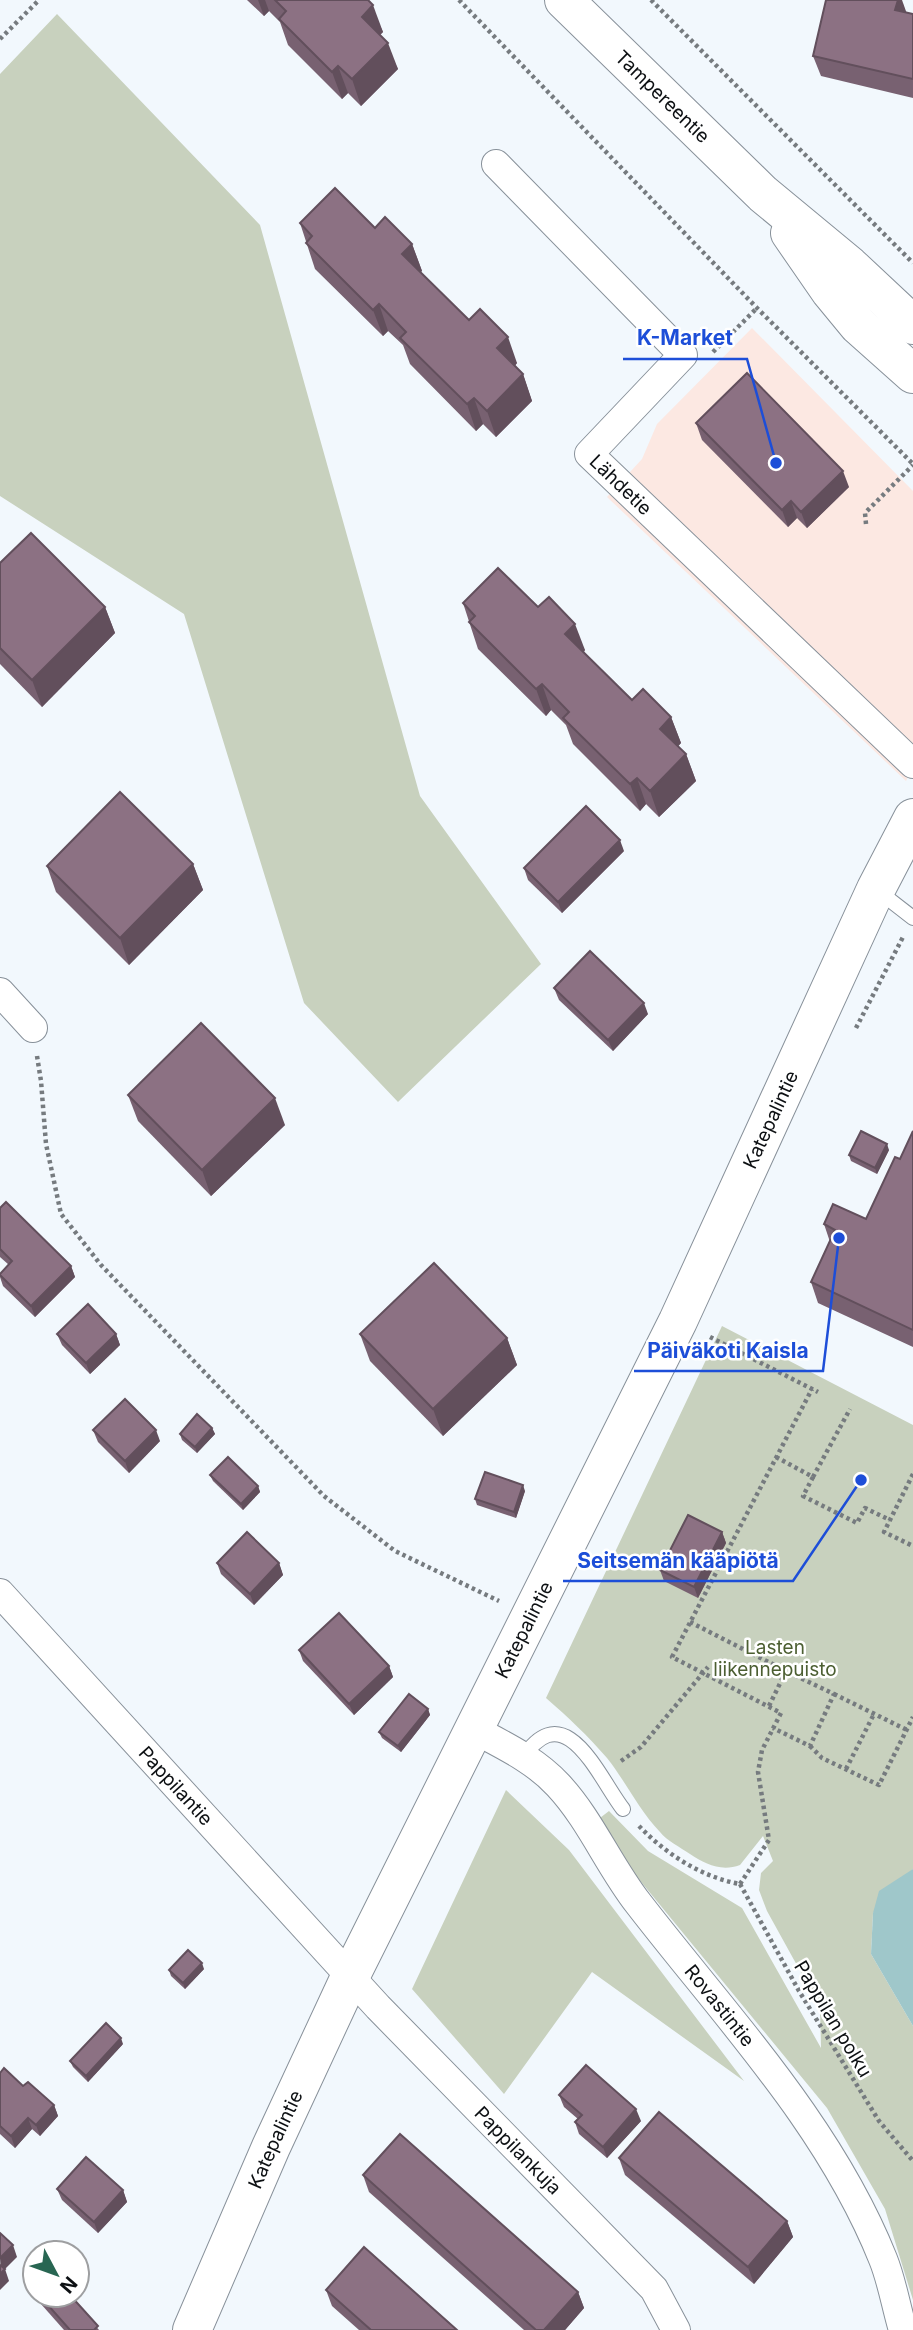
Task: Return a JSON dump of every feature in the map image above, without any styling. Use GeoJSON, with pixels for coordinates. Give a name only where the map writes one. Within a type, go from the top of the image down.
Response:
{"type":"FeatureCollection","features":[{"type":"Feature","properties":{"kind":"street","name":"Tampereentie"},"geometry":{"type":"LineString","coordinates":[[564,0],[763,194],[850,266],[913,325]]}},
{"type":"Feature","properties":{"kind":"street","name":"Lähdetie"},"geometry":{"type":"LineString","coordinates":[[496,164],[683,355],[589,454],[913,764]]}},
{"type":"Feature","properties":{"kind":"street","name":"Tampereentie"},"geometry":{"type":"LineString","coordinates":[[763,194],[830,291],[859,325],[913,374]]}},
{"type":"Feature","properties":{"kind":"street","name":"Katepalintie"},"geometry":{"type":"LineString","coordinates":[[192,2330],[271,2147],[350,1977],[678,1321],[876,889],[913,818]]}},
{"type":"Feature","properties":{"kind":"street"},"geometry":{"type":"LineString","coordinates":[[0,992],[33,1028]]}},
{"type":"Feature","properties":{"kind":"street","name":"Pappilantie"},"geometry":{"type":"LineString","coordinates":[[0,1593],[350,1977]]}},
{"type":"Feature","properties":{"kind":"street","name":"Rovastintie"},"geometry":{"type":"LineString","coordinates":[[475,1730],[541,1769],[572,1802],[635,1900],[811,2126],[856,2200],[884,2261],[903,2330]]}},
{"type":"Feature","properties":{"kind":"street","name":"Pappilankuja"},"geometry":{"type":"LineString","coordinates":[[350,1977],[654,2289],[676,2330]]}},
{"type":"Feature","properties":{"kind":"lane"},"geometry":{"type":"LineString","coordinates":[[876,889],[913,918]]}},
{"type":"Feature","properties":{"kind":"lane"},"geometry":{"type":"LineString","coordinates":[[523,1758],[534,1741],[551,1733],[570,1738],[595,1765],[623,1809]]}},
{"type":"Feature","properties":{"kind":"path"},"geometry":{"type":"LineString","coordinates":[[0,39],[39,0]]}},
{"type":"Feature","properties":{"kind":"path"},"geometry":{"type":"LineString","coordinates":[[459,0],[747,298],[913,465],[865,513],[866,524]]}},
{"type":"Feature","properties":{"kind":"path"},"geometry":{"type":"LineString","coordinates":[[651,0],[913,263]]}},
{"type":"Feature","properties":{"kind":"path"},"geometry":{"type":"LineString","coordinates":[[33,1028],[46,1144],[61,1214],[101,1265],[324,1496],[395,1551],[529,1616]]}},
{"type":"Feature","properties":{"kind":"path"},"geometry":{"type":"LineString","coordinates":[[678,1321],[818,1392]]}},
{"type":"Feature","properties":{"kind":"path"},"geometry":{"type":"LineString","coordinates":[[623,1809],[652,1840],[687,1864],[720,1880],[740,1884],[769,1840],[758,1772],[762,1750],[781,1713],[672,1657],[812,1389]]}},
{"type":"Feature","properties":{"kind":"path"},"geometry":{"type":"LineString","coordinates":[[850,1409],[803,1496],[857,1523],[865,1508],[890,1520]]}},
{"type":"Feature","properties":{"kind":"path"},"geometry":{"type":"LineString","coordinates":[[776,1457],[813,1477]]}},
{"type":"Feature","properties":{"kind":"path"},"geometry":{"type":"LineString","coordinates":[[913,1474],[884,1532],[913,1546]]}},
{"type":"Feature","properties":{"kind":"path"},"geometry":{"type":"LineString","coordinates":[[690,1622],[906,1730]]}},
{"type":"Feature","properties":{"kind":"path"},"geometry":{"type":"LineString","coordinates":[[600,1774],[641,1747],[708,1667]]}},
{"type":"Feature","properties":{"kind":"path"},"geometry":{"type":"LineString","coordinates":[[769,1706],[786,1671]]}},
{"type":"Feature","properties":{"kind":"path"},"geometry":{"type":"LineString","coordinates":[[810,1746],[834,1694]]}},
{"type":"Feature","properties":{"kind":"path"},"geometry":{"type":"LineString","coordinates":[[846,1770],[874,1714]]}},
{"type":"Feature","properties":{"kind":"path"},"geometry":{"type":"LineString","coordinates":[[773,1728],[810,1746],[822,1758],[879,1785],[913,1717]]}},
{"type":"Feature","properties":{"kind":"path","name":"Pappilan polku"},"geometry":{"type":"LineString","coordinates":[[740,1884],[799,1991],[878,2121],[913,2161]]}},
{"type":"Feature","properties":{"kind":"shaded area"},"geometry":{"type":"Polygon","coordinates":[[[752,328],[913,491],[913,767],[906,781],[607,497],[642,459],[657,424],[752,328]]]}},
{"type":"Feature","properties":{"kind":"green space"},"geometry":{"type":"Polygon","coordinates":[[[57,14],[260,225],[420,796],[541,964],[398,1102],[304,1003],[184,614],[0,496],[0,74],[57,14]]]}},
{"type":"Feature","properties":{"kind":"green space","name":"Lasten liikennepuisto"},"geometry":{"type":"Polygon","coordinates":[[[722,1326],[913,1425],[913,1869],[873,1913],[871,1954],[913,2026],[913,2300],[885,2209],[827,2108],[628,1866],[596,1821],[609,1811],[648,1851],[742,1908],[821,2048],[820,2007],[767,1911],[759,1890],[761,1873],[773,1861],[763,1836],[740,1865],[726,1868],[707,1864],[696,1858],[663,1835],[607,1758],[546,1698],[722,1326]]]}},
{"type":"Feature","properties":{"kind":"green space"},"geometry":{"type":"Polygon","coordinates":[[[506,1790],[569,1850],[744,2081],[592,1972],[504,2094],[412,1989],[506,1790]]]}},
{"type":"Feature","properties":{"kind":"water"},"geometry":{"type":"Polygon","coordinates":[[[913,1869],[913,2026],[871,1954],[873,1913],[879,1891],[913,1869]]]}},
{"type":"Feature","properties":{"kind":"building"},"geometry":{"type":"Polygon","coordinates":[[[275,0],[368,0],[373,5],[362,17],[388,43],[352,79],[338,66],[332,72],[279,19],[286,11],[275,0]]]}},
{"type":"Feature","properties":{"kind":"building"},"geometry":{"type":"Polygon","coordinates":[[[826,0],[898,0],[895,10],[913,14],[913,79],[813,56],[826,0]]]}},
{"type":"Feature","properties":{"kind":"building"},"geometry":{"type":"Polygon","coordinates":[[[335,188],[375,228],[385,217],[412,244],[402,254],[469,320],[480,309],[508,337],[497,348],[523,374],[487,411],[474,398],[467,404],[400,338],[406,332],[379,304],[373,310],[306,243],[312,236],[300,223],[335,188]]]}},
{"type":"Feature","properties":{"kind":"building"},"geometry":{"type":"Polygon","coordinates":[[[747,373],[843,471],[801,512],[791,501],[782,510],[696,423],[747,373]]]}},
{"type":"Feature","properties":{"kind":"building"},"geometry":{"type":"Polygon","coordinates":[[[31,533],[105,607],[32,680],[0,648],[0,563],[31,533]]]}},
{"type":"Feature","properties":{"kind":"building"},"geometry":{"type":"Polygon","coordinates":[[[498,568],[538,607],[549,597],[575,624],[565,634],[632,700],[643,689],[671,717],[660,729],[686,754],[650,791],[637,778],[630,784],[563,718],[569,712],[542,684],[536,689],[469,622],[475,616],[463,603],[498,568]]]}},
{"type":"Feature","properties":{"kind":"building"},"geometry":{"type":"Polygon","coordinates":[[[120,792],[193,864],[120,938],[47,866],[120,792]]]}},
{"type":"Feature","properties":{"kind":"building"},"geometry":{"type":"Polygon","coordinates":[[[586,806],[620,840],[558,902],[524,868],[586,806]]]}},
{"type":"Feature","properties":{"kind":"building"},"geometry":{"type":"Polygon","coordinates":[[[590,951],[644,1003],[608,1040],[554,988],[590,951]]]}},
{"type":"Feature","properties":{"kind":"building"},"geometry":{"type":"Polygon","coordinates":[[[201,1023],[275,1098],[202,1170],[128,1095],[201,1023]]]}},
{"type":"Feature","properties":{"kind":"building"},"geometry":{"type":"Polygon","coordinates":[[[861,1131],[887,1144],[875,1168],[849,1155],[861,1131]]]}},
{"type":"Feature","properties":{"kind":"building"},"geometry":{"type":"Polygon","coordinates":[[[913,1131],[913,1330],[811,1282],[835,1230],[824,1224],[833,1204],[866,1219],[895,1157],[900,1159],[913,1131]]]}},
{"type":"Feature","properties":{"kind":"building"},"geometry":{"type":"Polygon","coordinates":[[[6,1202],[71,1266],[31,1306],[0,1275],[12,1261],[0,1249],[0,1208],[6,1202]]]}},
{"type":"Feature","properties":{"kind":"building"},"geometry":{"type":"Polygon","coordinates":[[[434,1263],[507,1338],[433,1409],[360,1334],[434,1263]]]}},
{"type":"Feature","properties":{"kind":"building"},"geometry":{"type":"Polygon","coordinates":[[[88,1304],[116,1334],[86,1363],[57,1334],[88,1304]]]}},
{"type":"Feature","properties":{"kind":"building"},"geometry":{"type":"Polygon","coordinates":[[[125,1399],[156,1430],[125,1461],[93,1430],[125,1399]]]}},
{"type":"Feature","properties":{"kind":"building"},"geometry":{"type":"Polygon","coordinates":[[[197,1414],[212,1428],[195,1447],[180,1434],[197,1414]]]}},
{"type":"Feature","properties":{"kind":"building"},"geometry":{"type":"Polygon","coordinates":[[[228,1457],[258,1486],[241,1504],[210,1475],[228,1457]]]}},
{"type":"Feature","properties":{"kind":"building"},"geometry":{"type":"Polygon","coordinates":[[[485,1472],[523,1485],[514,1512],[475,1499],[485,1472]]]}},
{"type":"Feature","properties":{"kind":"building"},"geometry":{"type":"Polygon","coordinates":[[[688,1515],[722,1532],[694,1587],[660,1570],[688,1515]]]}},
{"type":"Feature","properties":{"kind":"building"},"geometry":{"type":"Polygon","coordinates":[[[247,1532],[279,1563],[250,1594],[217,1563],[247,1532]]]}},
{"type":"Feature","properties":{"kind":"building"},"geometry":{"type":"Polygon","coordinates":[[[339,1613],[389,1666],[349,1704],[299,1650],[339,1613]]]}},
{"type":"Feature","properties":{"kind":"building"},"geometry":{"type":"Polygon","coordinates":[[[409,1694],[428,1709],[398,1746],[379,1732],[409,1694]]]}},
{"type":"Feature","properties":{"kind":"building"},"geometry":{"type":"Polygon","coordinates":[[[188,1950],[202,1963],[183,1983],[169,1970],[188,1950]]]}},
{"type":"Feature","properties":{"kind":"building"},"geometry":{"type":"Polygon","coordinates":[[[106,2023],[121,2038],[86,2076],[70,2061],[106,2023]]]}},
{"type":"Feature","properties":{"kind":"building"},"geometry":{"type":"Polygon","coordinates":[[[586,2065],[636,2109],[603,2147],[575,2122],[582,2115],[559,2095],[586,2065]]]}},
{"type":"Feature","properties":{"kind":"building"},"geometry":{"type":"Polygon","coordinates":[[[4,2068],[23,2086],[28,2082],[54,2105],[36,2125],[28,2118],[11,2136],[0,2126],[0,2073],[4,2068]]]}},
{"type":"Feature","properties":{"kind":"building"},"geometry":{"type":"Polygon","coordinates":[[[659,2112],[787,2221],[748,2267],[619,2158],[659,2112]]]}},
{"type":"Feature","properties":{"kind":"building"},"geometry":{"type":"Polygon","coordinates":[[[400,2134],[578,2292],[544,2330],[536,2330],[363,2175],[400,2134]]]}},
{"type":"Feature","properties":{"kind":"building"},"geometry":{"type":"Polygon","coordinates":[[[86,2157],[123,2190],[94,2222],[57,2189],[86,2157]]]}},
{"type":"Feature","properties":{"kind":"building"},"geometry":{"type":"Polygon","coordinates":[[[0,2233],[13,2245],[0,2258],[0,2233]]]}},
{"type":"Feature","properties":{"kind":"building"},"geometry":{"type":"Polygon","coordinates":[[[364,2247],[457,2330],[371,2330],[326,2290],[364,2247]]]}},
{"type":"Feature","properties":{"kind":"building"},"geometry":{"type":"Polygon","coordinates":[[[51,2309],[83,2309],[98,2326],[94,2330],[70,2330],[51,2309]]]}},
{"type":"Feature","properties":{"kind":"place","name":"K-Market"},"geometry":{"type":"Point","coordinates":[776,463]}},
{"type":"Feature","properties":{"kind":"place","name":"Päiväkoti Kaisla"},"geometry":{"type":"Point","coordinates":[839,1238]}},
{"type":"Feature","properties":{"kind":"place","name":"Seitsemän kääpiötä"},"geometry":{"type":"Point","coordinates":[861,1480]}}]}
